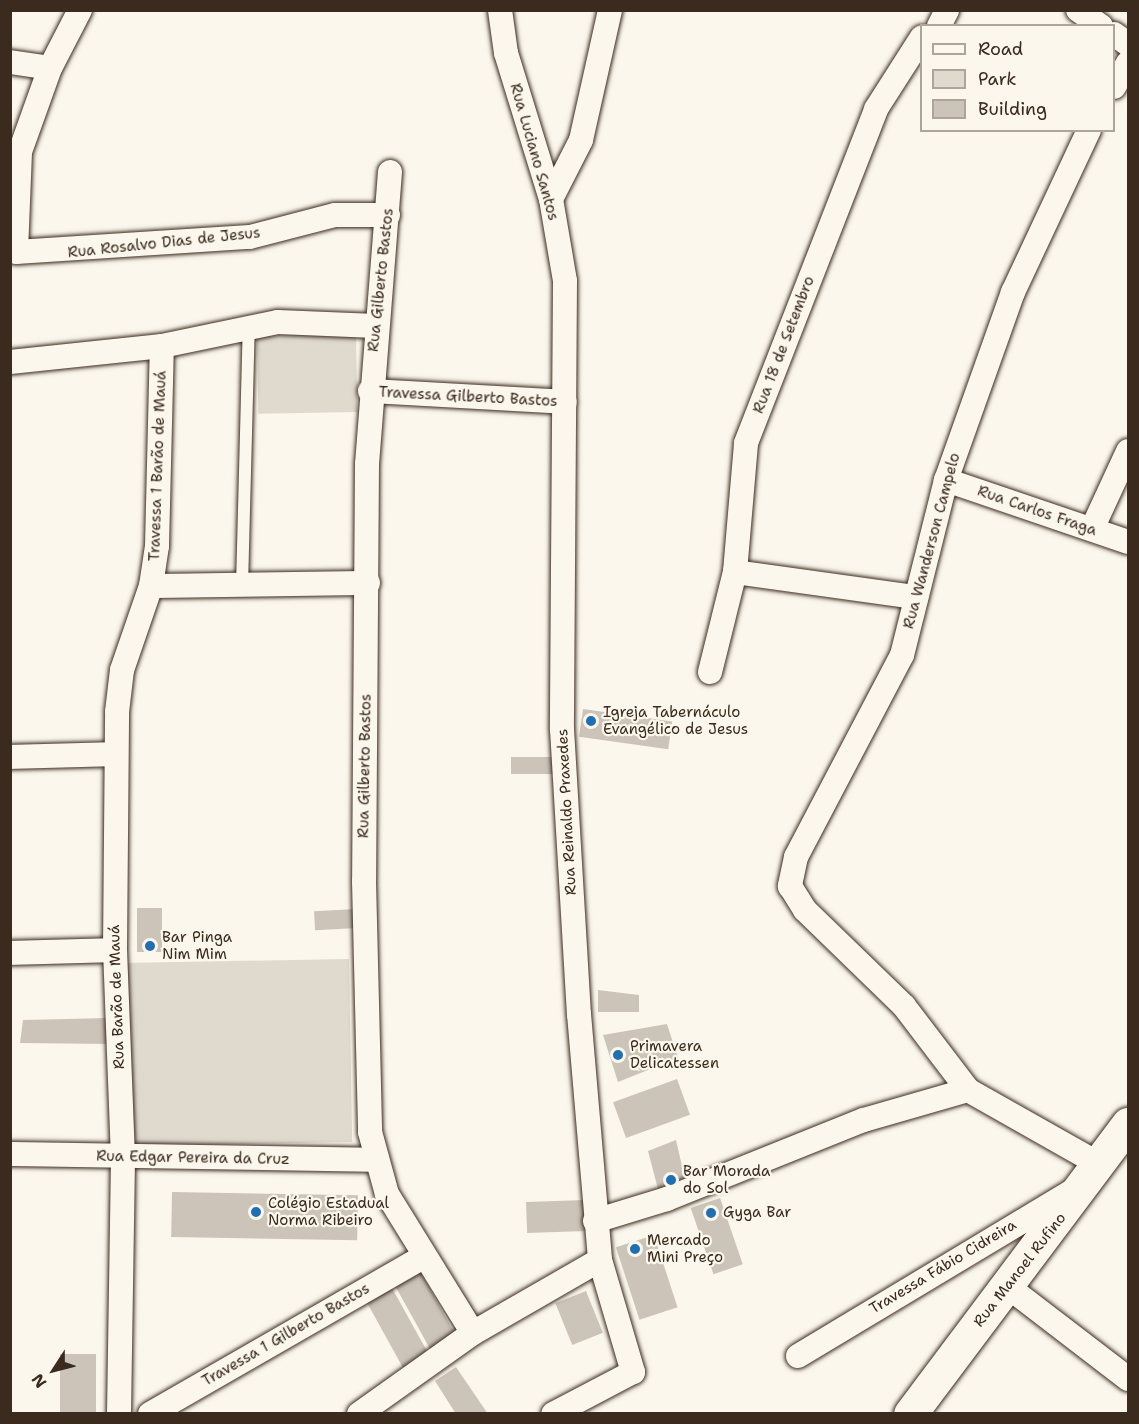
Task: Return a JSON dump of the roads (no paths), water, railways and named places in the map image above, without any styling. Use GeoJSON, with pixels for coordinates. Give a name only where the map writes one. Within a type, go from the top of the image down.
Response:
{"type":"FeatureCollection","features":[{"type":"Feature","properties":{"kind":"main road","name":"Rua Manoel Rufino"},"geometry":{"type":"LineString","coordinates":[[910,1413],[1128,1124]]}},
{"type":"Feature","properties":{"kind":"street"},"geometry":{"type":"LineString","coordinates":[[13,253],[15,152],[50,68],[80,10]]}},
{"type":"Feature","properties":{"kind":"street","name":"Rua Luciano Santos"},"geometry":{"type":"LineString","coordinates":[[500,10],[506,53],[551,199],[565,281],[565,402]]}},
{"type":"Feature","properties":{"kind":"street"},"geometry":{"type":"LineString","coordinates":[[551,199],[581,140],[610,10]]}},
{"type":"Feature","properties":{"kind":"street"},"geometry":{"type":"LineString","coordinates":[[940,24],[947,10]]}},
{"type":"Feature","properties":{"kind":"street"},"geometry":{"type":"LineString","coordinates":[[1078,10],[1098,24]]}},
{"type":"Feature","properties":{"kind":"street"},"geometry":{"type":"LineString","coordinates":[[1115,35],[1128,44]]}},
{"type":"Feature","properties":{"kind":"street","name":"Rua 18 de Setembro"},"geometry":{"type":"LineString","coordinates":[[710,672],[735,572],[746,443],[876,109],[920,39]]}},
{"type":"Feature","properties":{"kind":"street"},"geometry":{"type":"LineString","coordinates":[[10,62],[50,68]]}},
{"type":"Feature","properties":{"kind":"street"},"geometry":{"type":"LineString","coordinates":[[1115,84],[1128,63]]}},
{"type":"Feature","properties":{"kind":"street","name":"Rua Wanderson Campelo"},"geometry":{"type":"LineString","coordinates":[[968,1090],[904,1006],[805,910],[790,886],[796,857],[902,655],[946,480],[1013,292],[1088,132]]}},
{"type":"Feature","properties":{"kind":"street","name":"Rua Gilberto Bastos"},"geometry":{"type":"LineString","coordinates":[[390,172],[388,215],[370,391],[364,881],[367,1090],[375,1160],[423,1257],[473,1333]]}},
{"type":"Feature","properties":{"kind":"street","name":"Rua Rosalvo Dias de Jesus"},"geometry":{"type":"LineString","coordinates":[[13,253],[250,237],[335,215],[388,215]]}},
{"type":"Feature","properties":{"kind":"street"},"geometry":{"type":"LineString","coordinates":[[10,362],[162,346],[249,327],[309,321],[376,326]]}},
{"type":"Feature","properties":{"kind":"street","name":"Travessa 1 Barão de Mauá"},"geometry":{"type":"LineString","coordinates":[[151,586],[162,346]]}},
{"type":"Feature","properties":{"kind":"street","name":"Travessa Gilberto Bastos"},"geometry":{"type":"LineString","coordinates":[[370,391],[565,402]]}},
{"type":"Feature","properties":{"kind":"street","name":"Rua Reinaldo Praxedes"},"geometry":{"type":"LineString","coordinates":[[554,1413],[633,1372],[600,1260],[595,1221],[562,729],[565,402]]}},
{"type":"Feature","properties":{"kind":"street"},"geometry":{"type":"LineString","coordinates":[[1092,530],[1128,451]]}},
{"type":"Feature","properties":{"kind":"street","name":"Rua Carlos Fraga"},"geometry":{"type":"LineString","coordinates":[[946,480],[1128,542]]}},
{"type":"Feature","properties":{"kind":"street"},"geometry":{"type":"LineString","coordinates":[[735,572],[916,597]]}},
{"type":"Feature","properties":{"kind":"street"},"geometry":{"type":"LineString","coordinates":[[151,586],[368,583]]}},
{"type":"Feature","properties":{"kind":"street","name":"Rua Barão de Mauá"},"geometry":{"type":"LineString","coordinates":[[119,1413],[123,1158],[115,950],[116,754],[122,670],[151,586]]}},
{"type":"Feature","properties":{"kind":"street"},"geometry":{"type":"LineString","coordinates":[[10,757],[116,754]]}},
{"type":"Feature","properties":{"kind":"street"},"geometry":{"type":"LineString","coordinates":[[10,953],[115,950]]}},
{"type":"Feature","properties":{"kind":"street"},"geometry":{"type":"LineString","coordinates":[[595,1221],[678,1195],[864,1120],[968,1090],[1094,1172]]}},
{"type":"Feature","properties":{"kind":"street","name":"Rua Edgar Pereira da Cruz"},"geometry":{"type":"LineString","coordinates":[[10,1154],[123,1158],[375,1160]]}},
{"type":"Feature","properties":{"kind":"street","name":"Travessa Fábio Cidreira"},"geometry":{"type":"LineString","coordinates":[[798,1356],[1094,1172]]}},
{"type":"Feature","properties":{"kind":"street","name":"Travessa 1 Gilberto Bastos"},"geometry":{"type":"LineString","coordinates":[[150,1413],[423,1257]]}},
{"type":"Feature","properties":{"kind":"street"},"geometry":{"type":"LineString","coordinates":[[359,1413],[473,1333],[600,1260]]}},
{"type":"Feature","properties":{"kind":"street"},"geometry":{"type":"LineString","coordinates":[[1007,1286],[1128,1379]]}},
{"type":"Feature","properties":{"kind":"lane"},"geometry":{"type":"LineString","coordinates":[[242,586],[249,327]]}},
{"type":"Feature","properties":{"kind":"place","name":"Igreja Tabernáculo Evangélico de Jesus"},"geometry":{"type":"Point","coordinates":[591,721]}},
{"type":"Feature","properties":{"kind":"place","name":"Bar Pinga Nim Mim"},"geometry":{"type":"Point","coordinates":[150,946]}},
{"type":"Feature","properties":{"kind":"place","name":"Primavera Delicatessen"},"geometry":{"type":"Point","coordinates":[618,1055]}},
{"type":"Feature","properties":{"kind":"place","name":"Bar Morada do Sol"},"geometry":{"type":"Point","coordinates":[671,1180]}},
{"type":"Feature","properties":{"kind":"place","name":"Colégio Estadual Norma Ribeiro"},"geometry":{"type":"Point","coordinates":[256,1212]}},
{"type":"Feature","properties":{"kind":"place","name":"Gyga Bar"},"geometry":{"type":"Point","coordinates":[711,1213]}},
{"type":"Feature","properties":{"kind":"place","name":"Mercado Mini Preço"},"geometry":{"type":"Point","coordinates":[635,1249]}}]}
